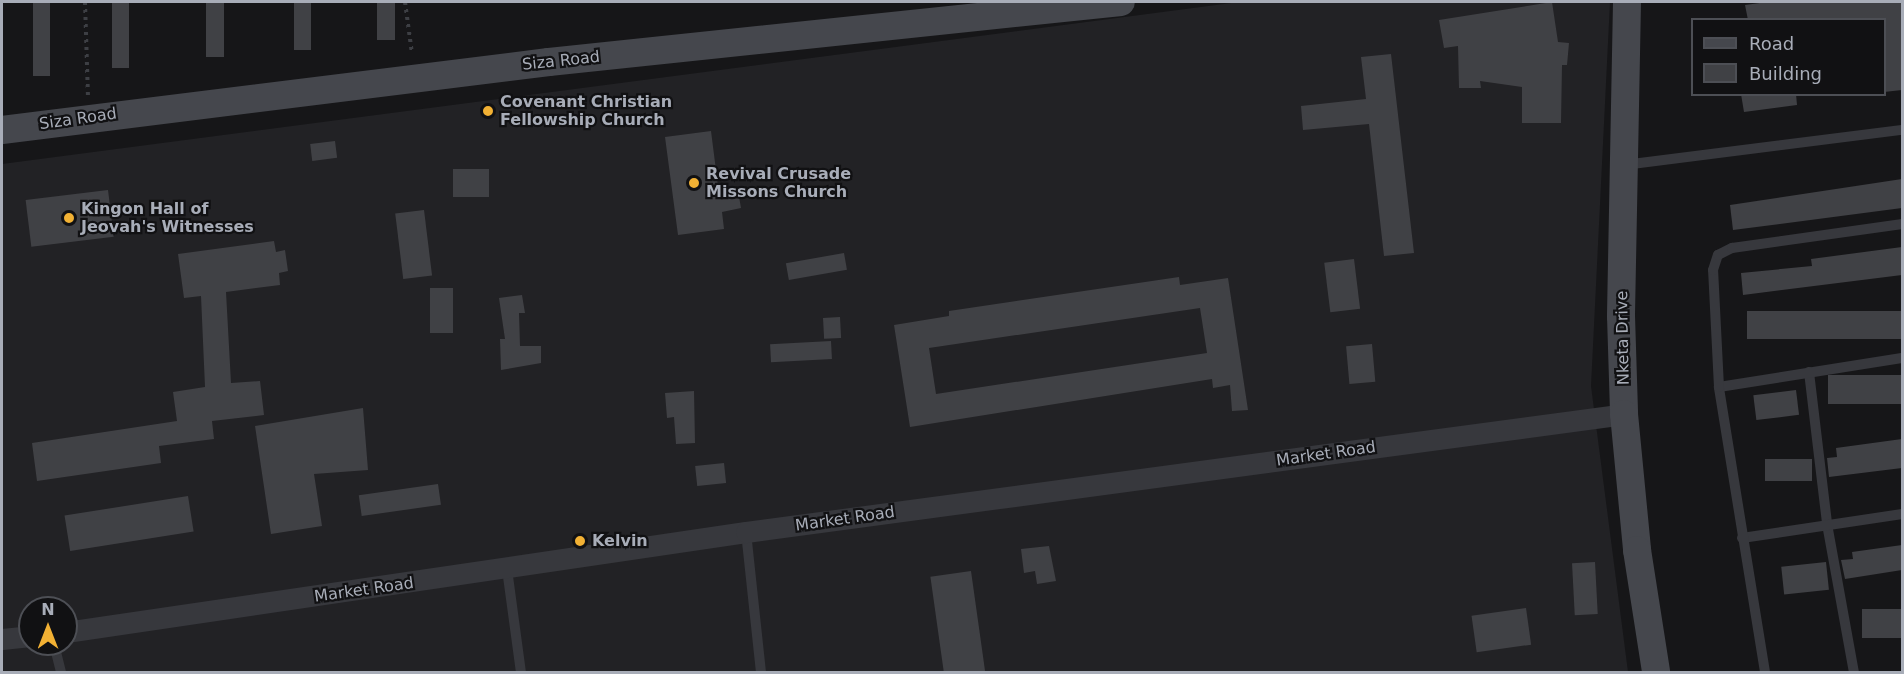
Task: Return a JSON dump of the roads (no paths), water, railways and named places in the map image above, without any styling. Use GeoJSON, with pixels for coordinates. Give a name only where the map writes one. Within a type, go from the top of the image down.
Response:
{"type":"FeatureCollection","features":[{"type":"Feature","properties":{"kind":"street","name":"Siza Road"},"geometry":{"type":"LineString","coordinates":[[2,130],[88,117],[415,78],[1121,2]]}},
{"type":"Feature","properties":{"kind":"street","name":"Nketa Drive"},"geometry":{"type":"LineString","coordinates":[[1627,2],[1624,165],[1624,414],[1637,550],[1656,672]]}},
{"type":"Feature","properties":{"kind":"street","name":"Market Road"},"geometry":{"type":"LineString","coordinates":[[78,630],[507,569],[746,532],[1624,414]]}},
{"type":"Feature","properties":{"kind":"street"},"geometry":{"type":"LineString","coordinates":[[2,639],[18,637]]}},
{"type":"Feature","properties":{"kind":"lane"},"geometry":{"type":"LineString","coordinates":[[1624,165],[1902,130]]}},
{"type":"Feature","properties":{"kind":"lane"},"geometry":{"type":"LineString","coordinates":[[1765,672],[1719,387],[1713,270],[1718,255],[1732,248],[1902,224]]}},
{"type":"Feature","properties":{"kind":"lane"},"geometry":{"type":"LineString","coordinates":[[1719,387],[1902,358]]}},
{"type":"Feature","properties":{"kind":"lane"},"geometry":{"type":"LineString","coordinates":[[1809,372],[1827,524],[1854,672]]}},
{"type":"Feature","properties":{"kind":"lane"},"geometry":{"type":"LineString","coordinates":[[1742,538],[1902,514]]}},
{"type":"Feature","properties":{"kind":"lane"},"geometry":{"type":"LineString","coordinates":[[746,532],[761,672]]}},
{"type":"Feature","properties":{"kind":"lane"},"geometry":{"type":"LineString","coordinates":[[507,569],[521,672]]}},
{"type":"Feature","properties":{"kind":"lane"},"geometry":{"type":"LineString","coordinates":[[57,656],[61,672]]}},
{"type":"Feature","properties":{"kind":"place","name":"Covenant Christian Fellowship Church"},"geometry":{"type":"Point","coordinates":[488,111]}},
{"type":"Feature","properties":{"kind":"place","name":"Revival Crusade Missons Church"},"geometry":{"type":"Point","coordinates":[694,183]}},
{"type":"Feature","properties":{"kind":"place","name":"Kingon Hall of Jeovah's Witnesses"},"geometry":{"type":"Point","coordinates":[69,218]}},
{"type":"Feature","properties":{"kind":"place","name":"Kelvin"},"geometry":{"type":"Point","coordinates":[580,541]}}]}
